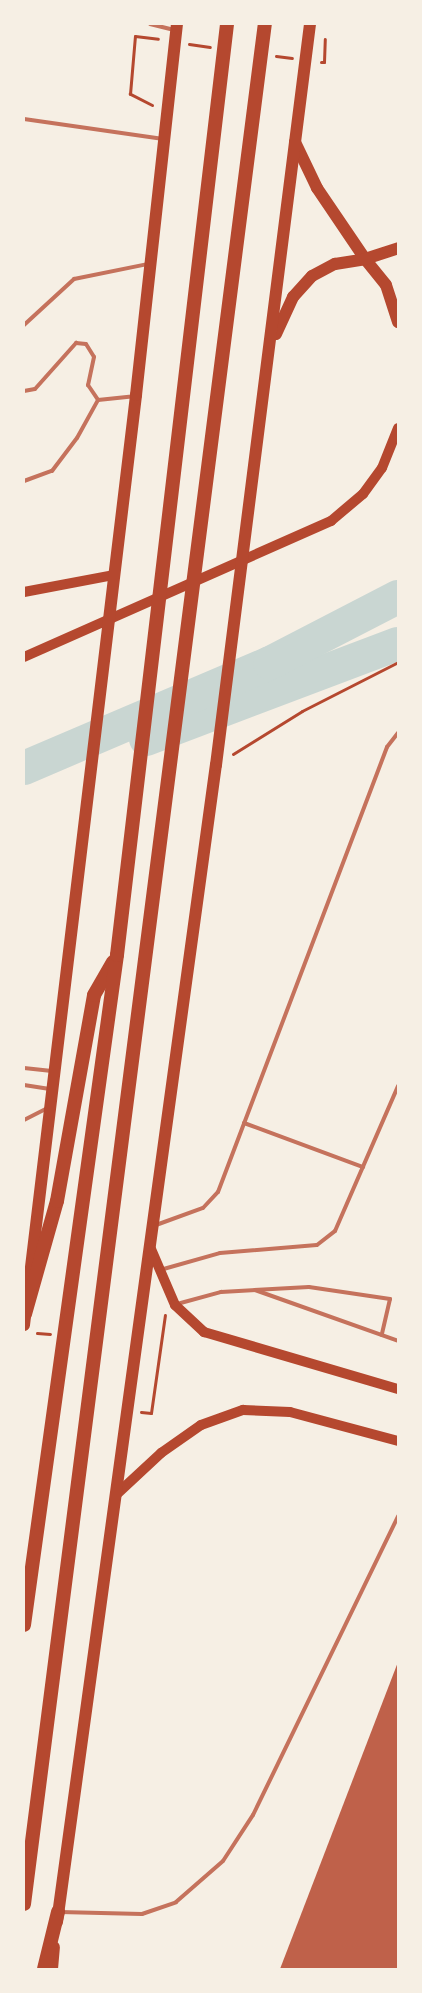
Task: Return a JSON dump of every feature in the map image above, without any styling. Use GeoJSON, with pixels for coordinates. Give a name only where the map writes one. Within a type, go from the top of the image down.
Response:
{"type":"FeatureCollection","features":[{"type":"Feature","properties":{"kind":"highway"},"geometry":{"type":"LineString","coordinates":[[24,1625],[117,955],[227,24]]}},
{"type":"Feature","properties":{"kind":"highway"},"geometry":{"type":"LineString","coordinates":[[24,1904],[199,552],[265,24]]}},
{"type":"Feature","properties":{"kind":"highway"},"geometry":{"type":"LineString","coordinates":[[24,1320],[57,1201],[94,994],[117,955]]}},
{"type":"Feature","properties":{"kind":"highway"},"geometry":{"type":"LineString","coordinates":[[44,1969],[58,1912]]}},
{"type":"Feature","properties":{"kind":"main road"},"geometry":{"type":"LineString","coordinates":[[52,1969],[58,1912],[118,1493],[272,343],[310,24]]}},
{"type":"Feature","properties":{"kind":"main road"},"geometry":{"type":"LineString","coordinates":[[24,1320],[52,1071],[111,607],[177,27]]}},
{"type":"Feature","properties":{"kind":"main road"},"geometry":{"type":"LineString","coordinates":[[295,142],[317,188],[365,259],[386,285],[398,322]]}},
{"type":"Feature","properties":{"kind":"main road"},"geometry":{"type":"LineString","coordinates":[[272,343],[293,297],[312,276],[335,264],[365,259],[398,248]]}},
{"type":"Feature","properties":{"kind":"main road"},"geometry":{"type":"LineString","coordinates":[[24,657],[331,521],[363,494],[382,468],[398,428]]}},
{"type":"Feature","properties":{"kind":"main road"},"geometry":{"type":"LineString","coordinates":[[24,592],[114,575]]}},
{"type":"Feature","properties":{"kind":"main road"},"geometry":{"type":"LineString","coordinates":[[150,1249],[175,1305],[204,1332],[398,1389]]}},
{"type":"Feature","properties":{"kind":"main road"},"geometry":{"type":"LineString","coordinates":[[118,1493],[160,1453],[201,1425],[243,1410],[290,1412],[398,1441]]}},
{"type":"Feature","properties":{"kind":"lane"},"geometry":{"type":"LineString","coordinates":[[150,24],[177,27]]}},
{"type":"Feature","properties":{"kind":"lane"},"geometry":{"type":"LineString","coordinates":[[24,119],[164,139]]}},
{"type":"Feature","properties":{"kind":"lane"},"geometry":{"type":"LineString","coordinates":[[24,325],[74,279],[151,264]]}},
{"type":"Feature","properties":{"kind":"lane"},"geometry":{"type":"LineString","coordinates":[[24,391],[35,389],[76,343],[86,344],[94,356],[88,386],[98,400]]}},
{"type":"Feature","properties":{"kind":"lane"},"geometry":{"type":"LineString","coordinates":[[98,400],[136,395]]}},
{"type":"Feature","properties":{"kind":"lane"},"geometry":{"type":"LineString","coordinates":[[24,481],[52,471],[77,438],[98,400]]}},
{"type":"Feature","properties":{"kind":"lane"},"geometry":{"type":"LineString","coordinates":[[154,1226],[203,1208],[218,1192],[387,747],[398,733]]}},
{"type":"Feature","properties":{"kind":"lane"},"geometry":{"type":"LineString","coordinates":[[24,1068],[52,1071]]}},
{"type":"Feature","properties":{"kind":"lane"},"geometry":{"type":"LineString","coordinates":[[24,1085],[50,1089]]}},
{"type":"Feature","properties":{"kind":"lane"},"geometry":{"type":"LineString","coordinates":[[160,1270],[220,1253],[317,1245],[335,1231],[398,1086]]}},
{"type":"Feature","properties":{"kind":"lane"},"geometry":{"type":"LineString","coordinates":[[24,1120],[48,1108]]}},
{"type":"Feature","properties":{"kind":"lane"},"geometry":{"type":"LineString","coordinates":[[244,1123],[363,1166]]}},
{"type":"Feature","properties":{"kind":"lane"},"geometry":{"type":"LineString","coordinates":[[175,1305],[221,1292],[309,1287],[390,1299],[382,1335]]}},
{"type":"Feature","properties":{"kind":"lane"},"geometry":{"type":"LineString","coordinates":[[252,1289],[398,1341]]}},
{"type":"Feature","properties":{"kind":"lane"},"geometry":{"type":"LineString","coordinates":[[58,1912],[142,1914],[176,1902],[223,1861],[253,1815],[398,1516]]}},
{"type":"Feature","properties":{"kind":"path"},"geometry":{"type":"LineString","coordinates":[[324,62],[326,33]]}},
{"type":"Feature","properties":{"kind":"path"},"geometry":{"type":"LineString","coordinates":[[135,36],[130,94],[167,113]]}},
{"type":"Feature","properties":{"kind":"path"},"geometry":{"type":"LineString","coordinates":[[216,765],[263,733],[398,662]]}},
{"type":"Feature","properties":{"kind":"path"},"geometry":{"type":"LineString","coordinates":[[141,1402],[140,1411],[151,1413],[169,1291]]}},
{"type":"Feature","properties":{"kind":"building"},"geometry":{"type":"Polygon","coordinates":[[[398,1662],[398,1969],[280,1969],[398,1662]]]}},
{"type":"Feature","properties":{"kind":"waterway"},"geometry":{"type":"LineString","coordinates":[[24,768],[270,663],[398,597]]}},
{"type":"Feature","properties":{"kind":"waterway"},"geometry":{"type":"LineString","coordinates":[[146,739],[398,644]]}}]}
